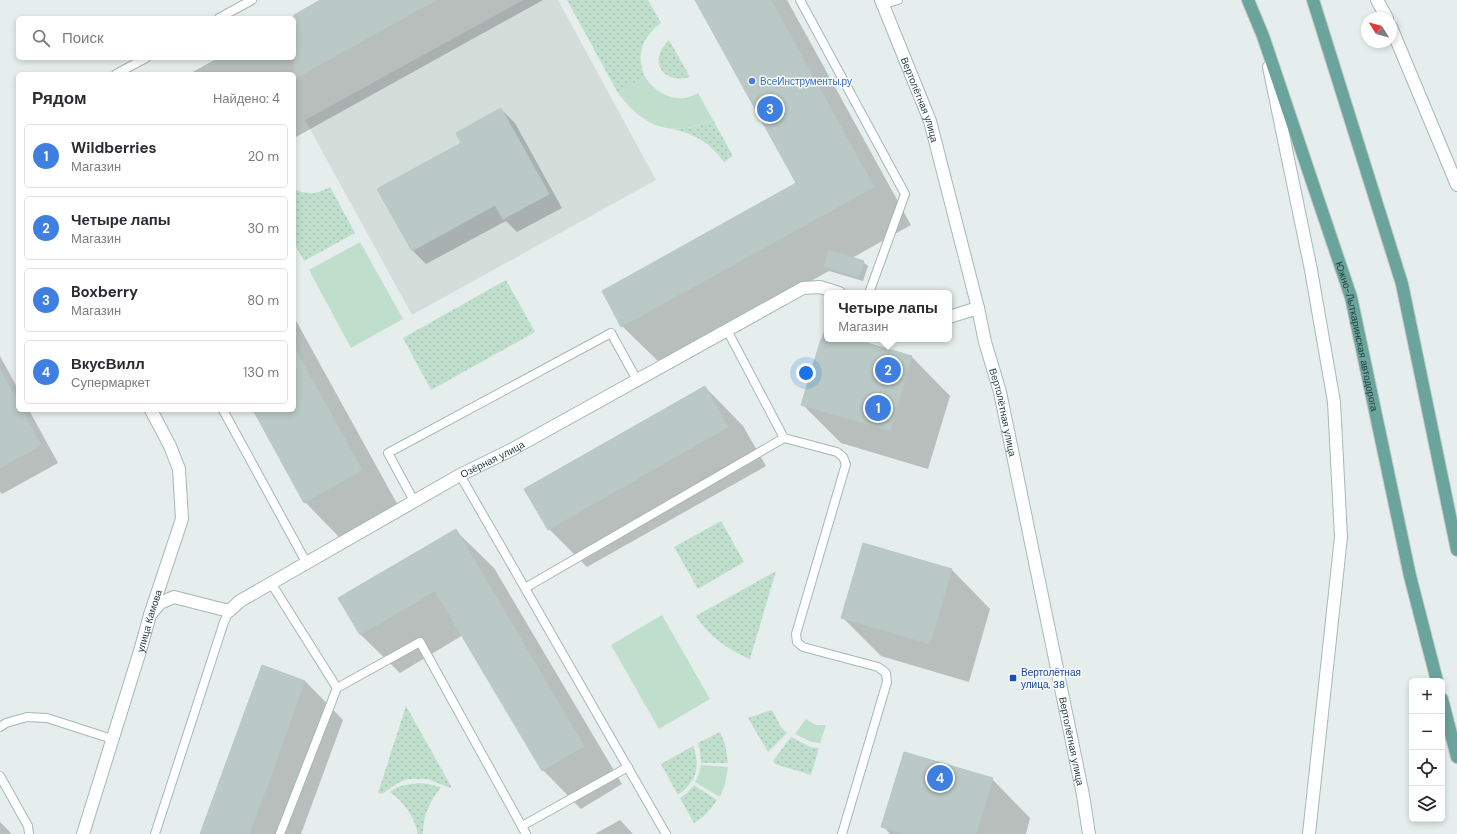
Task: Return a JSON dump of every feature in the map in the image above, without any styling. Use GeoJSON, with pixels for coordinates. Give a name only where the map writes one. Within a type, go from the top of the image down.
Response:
{"type":"FeatureCollection","features":[{"type":"Feature","properties":{"kind":"main road","name":"Южно-Лыткаринская автодорога"},"geometry":{"type":"LineString","coordinates":[[1248,0],[1263,36],[1351,297],[1410,576],[1436,678]]}},
{"type":"Feature","properties":{"kind":"main road"},"geometry":{"type":"LineString","coordinates":[[1313,0],[1402,284],[1457,550]]}},
{"type":"Feature","properties":{"kind":"main road"},"geometry":{"type":"LineString","coordinates":[[1445,711],[1457,757]]}},
{"type":"Feature","properties":{"kind":"street"},"geometry":{"type":"LineString","coordinates":[[1377,0],[1384,12]]}},
{"type":"Feature","properties":{"kind":"street","name":"Вертолётная улица"},"geometry":{"type":"LineString","coordinates":[[882,2],[930,121],[978,308],[985,342],[1000,392],[1083,795],[1089,834]]}},
{"type":"Feature","properties":{"kind":"street"},"geometry":{"type":"LineString","coordinates":[[1263,36],[1311,270],[1334,402],[1341,537],[1309,834]]}},
{"type":"Feature","properties":{"kind":"street"},"geometry":{"type":"LineString","coordinates":[[1397,41],[1457,185]]}},
{"type":"Feature","properties":{"kind":"street","name":"Озёрная улица"},"geometry":{"type":"LineString","coordinates":[[229,611],[240,601],[306,562],[460,475],[511,450],[803,288],[820,287],[830,290]]}},
{"type":"Feature","properties":{"kind":"street"},"geometry":{"type":"LineString","coordinates":[[952,316],[978,308]]}},
{"type":"Feature","properties":{"kind":"street","name":"улица Камова"},"geometry":{"type":"LineString","coordinates":[[83,834],[150,615],[182,519],[179,469],[170,446],[152,412]]}},
{"type":"Feature","properties":{"kind":"street"},"geometry":{"type":"LineString","coordinates":[[150,615],[160,603],[174,597],[229,611]]}},
{"type":"Feature","properties":{"kind":"lane"},"geometry":{"type":"LineString","coordinates":[[223,16],[252,0]]}},
{"type":"Feature","properties":{"kind":"lane"},"geometry":{"type":"LineString","coordinates":[[800,0],[906,194],[870,290]]}},
{"type":"Feature","properties":{"kind":"lane"},"geometry":{"type":"LineString","coordinates":[[882,2],[898,0]]}},
{"type":"Feature","properties":{"kind":"lane"},"geometry":{"type":"LineString","coordinates":[[120,72],[142,60]]}},
{"type":"Feature","properties":{"kind":"lane"},"geometry":{"type":"LineString","coordinates":[[727,330],[784,438]]}},
{"type":"Feature","properties":{"kind":"lane"},"geometry":{"type":"LineString","coordinates":[[414,501],[388,454],[611,332],[637,380]]}},
{"type":"Feature","properties":{"kind":"lane"},"geometry":{"type":"LineString","coordinates":[[224,412],[306,562]]}},
{"type":"Feature","properties":{"kind":"lane"},"geometry":{"type":"LineString","coordinates":[[525,588],[784,438],[837,452],[843,457],[846,464],[796,634],[797,642],[803,647],[878,667],[886,673],[885,688],[842,834]]}},
{"type":"Feature","properties":{"kind":"lane"},"geometry":{"type":"LineString","coordinates":[[460,475],[666,834]]}},
{"type":"Feature","properties":{"kind":"lane"},"geometry":{"type":"LineString","coordinates":[[271,583],[337,688]]}},
{"type":"Feature","properties":{"kind":"lane"},"geometry":{"type":"LineString","coordinates":[[155,834],[224,622],[229,611]]}},
{"type":"Feature","properties":{"kind":"lane"},"geometry":{"type":"LineString","coordinates":[[280,834],[337,688],[420,642],[526,834]]}},
{"type":"Feature","properties":{"kind":"lane"},"geometry":{"type":"LineString","coordinates":[[0,727],[6,723],[28,717],[47,718],[112,740]]}},
{"type":"Feature","properties":{"kind":"lane"},"geometry":{"type":"LineString","coordinates":[[522,826],[628,767]]}},
{"type":"Feature","properties":{"kind":"lane"},"geometry":{"type":"LineString","coordinates":[[0,776],[28,826],[29,834]]}},
{"type":"Feature","properties":{"kind":"shaded area"},"geometry":{"type":"Polygon","coordinates":[[[523,0],[558,0],[656,180],[412,315],[305,120],[523,0]]]}},
{"type":"Feature","properties":{"kind":"green space"},"geometry":{"type":"Polygon","coordinates":[[[567,0],[648,0],[661,23],[649,35],[642,47],[641,61],[645,77],[618,93],[567,0]]]}},
{"type":"Feature","properties":{"kind":"green space"},"geometry":{"type":"Polygon","coordinates":[[[669,40],[690,77],[672,77],[665,74],[661,69],[659,55],[669,40]]]}},
{"type":"Feature","properties":{"kind":"green space"},"geometry":{"type":"Polygon","coordinates":[[[645,77],[656,89],[668,96],[683,98],[698,93],[713,120],[685,128],[672,129],[649,122],[638,115],[618,93],[645,77]]]}},
{"type":"Feature","properties":{"kind":"green space"},"geometry":{"type":"Polygon","coordinates":[[[713,120],[733,156],[724,162],[713,149],[702,140],[673,129],[694,127],[713,120]]]}},
{"type":"Feature","properties":{"kind":"green space"},"geometry":{"type":"Polygon","coordinates":[[[330,187],[355,233],[304,261],[296,247],[296,190],[304,193],[321,191],[330,187]]]}},
{"type":"Feature","properties":{"kind":"green space"},"geometry":{"type":"Polygon","coordinates":[[[360,242],[403,319],[351,348],[309,270],[360,242]]]}},
{"type":"Feature","properties":{"kind":"green space"},"geometry":{"type":"Polygon","coordinates":[[[506,280],[535,332],[431,390],[403,338],[506,280]]]}},
{"type":"Feature","properties":{"kind":"green space"},"geometry":{"type":"Polygon","coordinates":[[[721,521],[744,562],[698,589],[674,547],[721,521]]]}},
{"type":"Feature","properties":{"kind":"green space"},"geometry":{"type":"Polygon","coordinates":[[[776,571],[750,659],[720,642],[701,624],[696,616],[776,571]]]}},
{"type":"Feature","properties":{"kind":"green space"},"geometry":{"type":"Polygon","coordinates":[[[662,615],[710,699],[659,729],[611,645],[662,615]]]}},
{"type":"Feature","properties":{"kind":"green space"},"geometry":{"type":"Polygon","coordinates":[[[406,706],[451,786],[450,788],[428,779],[407,779],[398,783],[382,794],[378,793],[406,706]]]}},
{"type":"Feature","properties":{"kind":"green space"},"geometry":{"type":"Polygon","coordinates":[[[772,710],[781,727],[787,733],[768,752],[748,718],[772,710]]]}},
{"type":"Feature","properties":{"kind":"green space"},"geometry":{"type":"Polygon","coordinates":[[[806,719],[816,725],[826,725],[820,743],[811,742],[795,734],[806,719]]]}},
{"type":"Feature","properties":{"kind":"green space"},"geometry":{"type":"Polygon","coordinates":[[[720,732],[725,744],[728,763],[701,763],[698,743],[720,732]]]}},
{"type":"Feature","properties":{"kind":"green space"},"geometry":{"type":"Polygon","coordinates":[[[791,737],[810,747],[819,748],[811,775],[775,764],[773,761],[791,737]]]}},
{"type":"Feature","properties":{"kind":"green space"},"geometry":{"type":"Polygon","coordinates":[[[693,746],[697,761],[695,774],[689,785],[678,795],[661,764],[693,746]]]}},
{"type":"Feature","properties":{"kind":"green space"},"geometry":{"type":"Polygon","coordinates":[[[701,765],[728,767],[725,784],[720,797],[695,782],[701,765]]]}},
{"type":"Feature","properties":{"kind":"green space"},"geometry":{"type":"Polygon","coordinates":[[[422,783],[441,787],[428,809],[424,821],[423,834],[418,834],[414,821],[408,810],[390,792],[401,786],[422,783]]]}},
{"type":"Feature","properties":{"kind":"green space"},"geometry":{"type":"Polygon","coordinates":[[[694,785],[717,800],[707,813],[694,823],[680,798],[694,785]]]}},
{"type":"Feature","properties":{"kind":"building"},"geometry":{"type":"Polygon","coordinates":[[[320,0],[436,0],[296,78],[296,72],[294,72],[294,60],[296,60],[296,16],[294,15],[320,0]]]}},
{"type":"Feature","properties":{"kind":"building"},"geometry":{"type":"Polygon","coordinates":[[[695,0],[771,0],[874,187],[621,327],[602,291],[796,183],[695,0]]]}},
{"type":"Feature","properties":{"kind":"building"},"geometry":{"type":"Polygon","coordinates":[[[501,108],[549,194],[503,219],[495,205],[412,251],[377,189],[461,143],[456,133],[501,108]]]}},
{"type":"Feature","properties":{"kind":"building"},"geometry":{"type":"Polygon","coordinates":[[[829,250],[864,261],[859,277],[824,267],[829,250]]]}},
{"type":"Feature","properties":{"kind":"building"},"geometry":{"type":"Polygon","coordinates":[[[821,339],[824,339],[824,342],[863,342],[912,356],[890,431],[801,405],[821,339]]]}},
{"type":"Feature","properties":{"kind":"building"},"geometry":{"type":"Polygon","coordinates":[[[296,351],[362,470],[304,503],[254,412],[296,412],[296,351]]]}},
{"type":"Feature","properties":{"kind":"building"},"geometry":{"type":"Polygon","coordinates":[[[0,370],[16,398],[16,412],[23,412],[41,445],[0,468],[0,370]]]}},
{"type":"Feature","properties":{"kind":"building"},"geometry":{"type":"Polygon","coordinates":[[[705,386],[728,427],[548,530],[524,489],[705,386]]]}},
{"type":"Feature","properties":{"kind":"building"},"geometry":{"type":"Polygon","coordinates":[[[456,529],[584,746],[542,771],[435,591],[360,635],[338,598],[456,529]]]}},
{"type":"Feature","properties":{"kind":"building"},"geometry":{"type":"Polygon","coordinates":[[[863,543],[952,569],[930,644],[841,618],[863,543]]]}},
{"type":"Feature","properties":{"kind":"building"},"geometry":{"type":"Polygon","coordinates":[[[262,665],[305,681],[268,784],[249,834],[200,834],[262,665]]]}},
{"type":"Feature","properties":{"kind":"building"},"geometry":{"type":"Polygon","coordinates":[[[904,752],[993,778],[976,834],[906,834],[881,827],[904,752]]]}},
{"type":"Feature","properties":{"kind":"place","name":"ВсеИнструменты.ру"},"geometry":{"type":"Point","coordinates":[752,81]}},
{"type":"Feature","properties":{"kind":"place","name":"Boxberry"},"geometry":{"type":"Point","coordinates":[770,109]}},
{"type":"Feature","properties":{"kind":"place","name":"Четыре лапы"},"geometry":{"type":"Point","coordinates":[888,370]}},
{"type":"Feature","properties":{"kind":"place","name":"Wildberries"},"geometry":{"type":"Point","coordinates":[878,408]}},
{"type":"Feature","properties":{"kind":"place","name":"Вертолётная улица, 38"},"geometry":{"type":"Point","coordinates":[1013,678]}},
{"type":"Feature","properties":{"kind":"place","name":"ВкусВилл"},"geometry":{"type":"Point","coordinates":[940,778]}}]}
